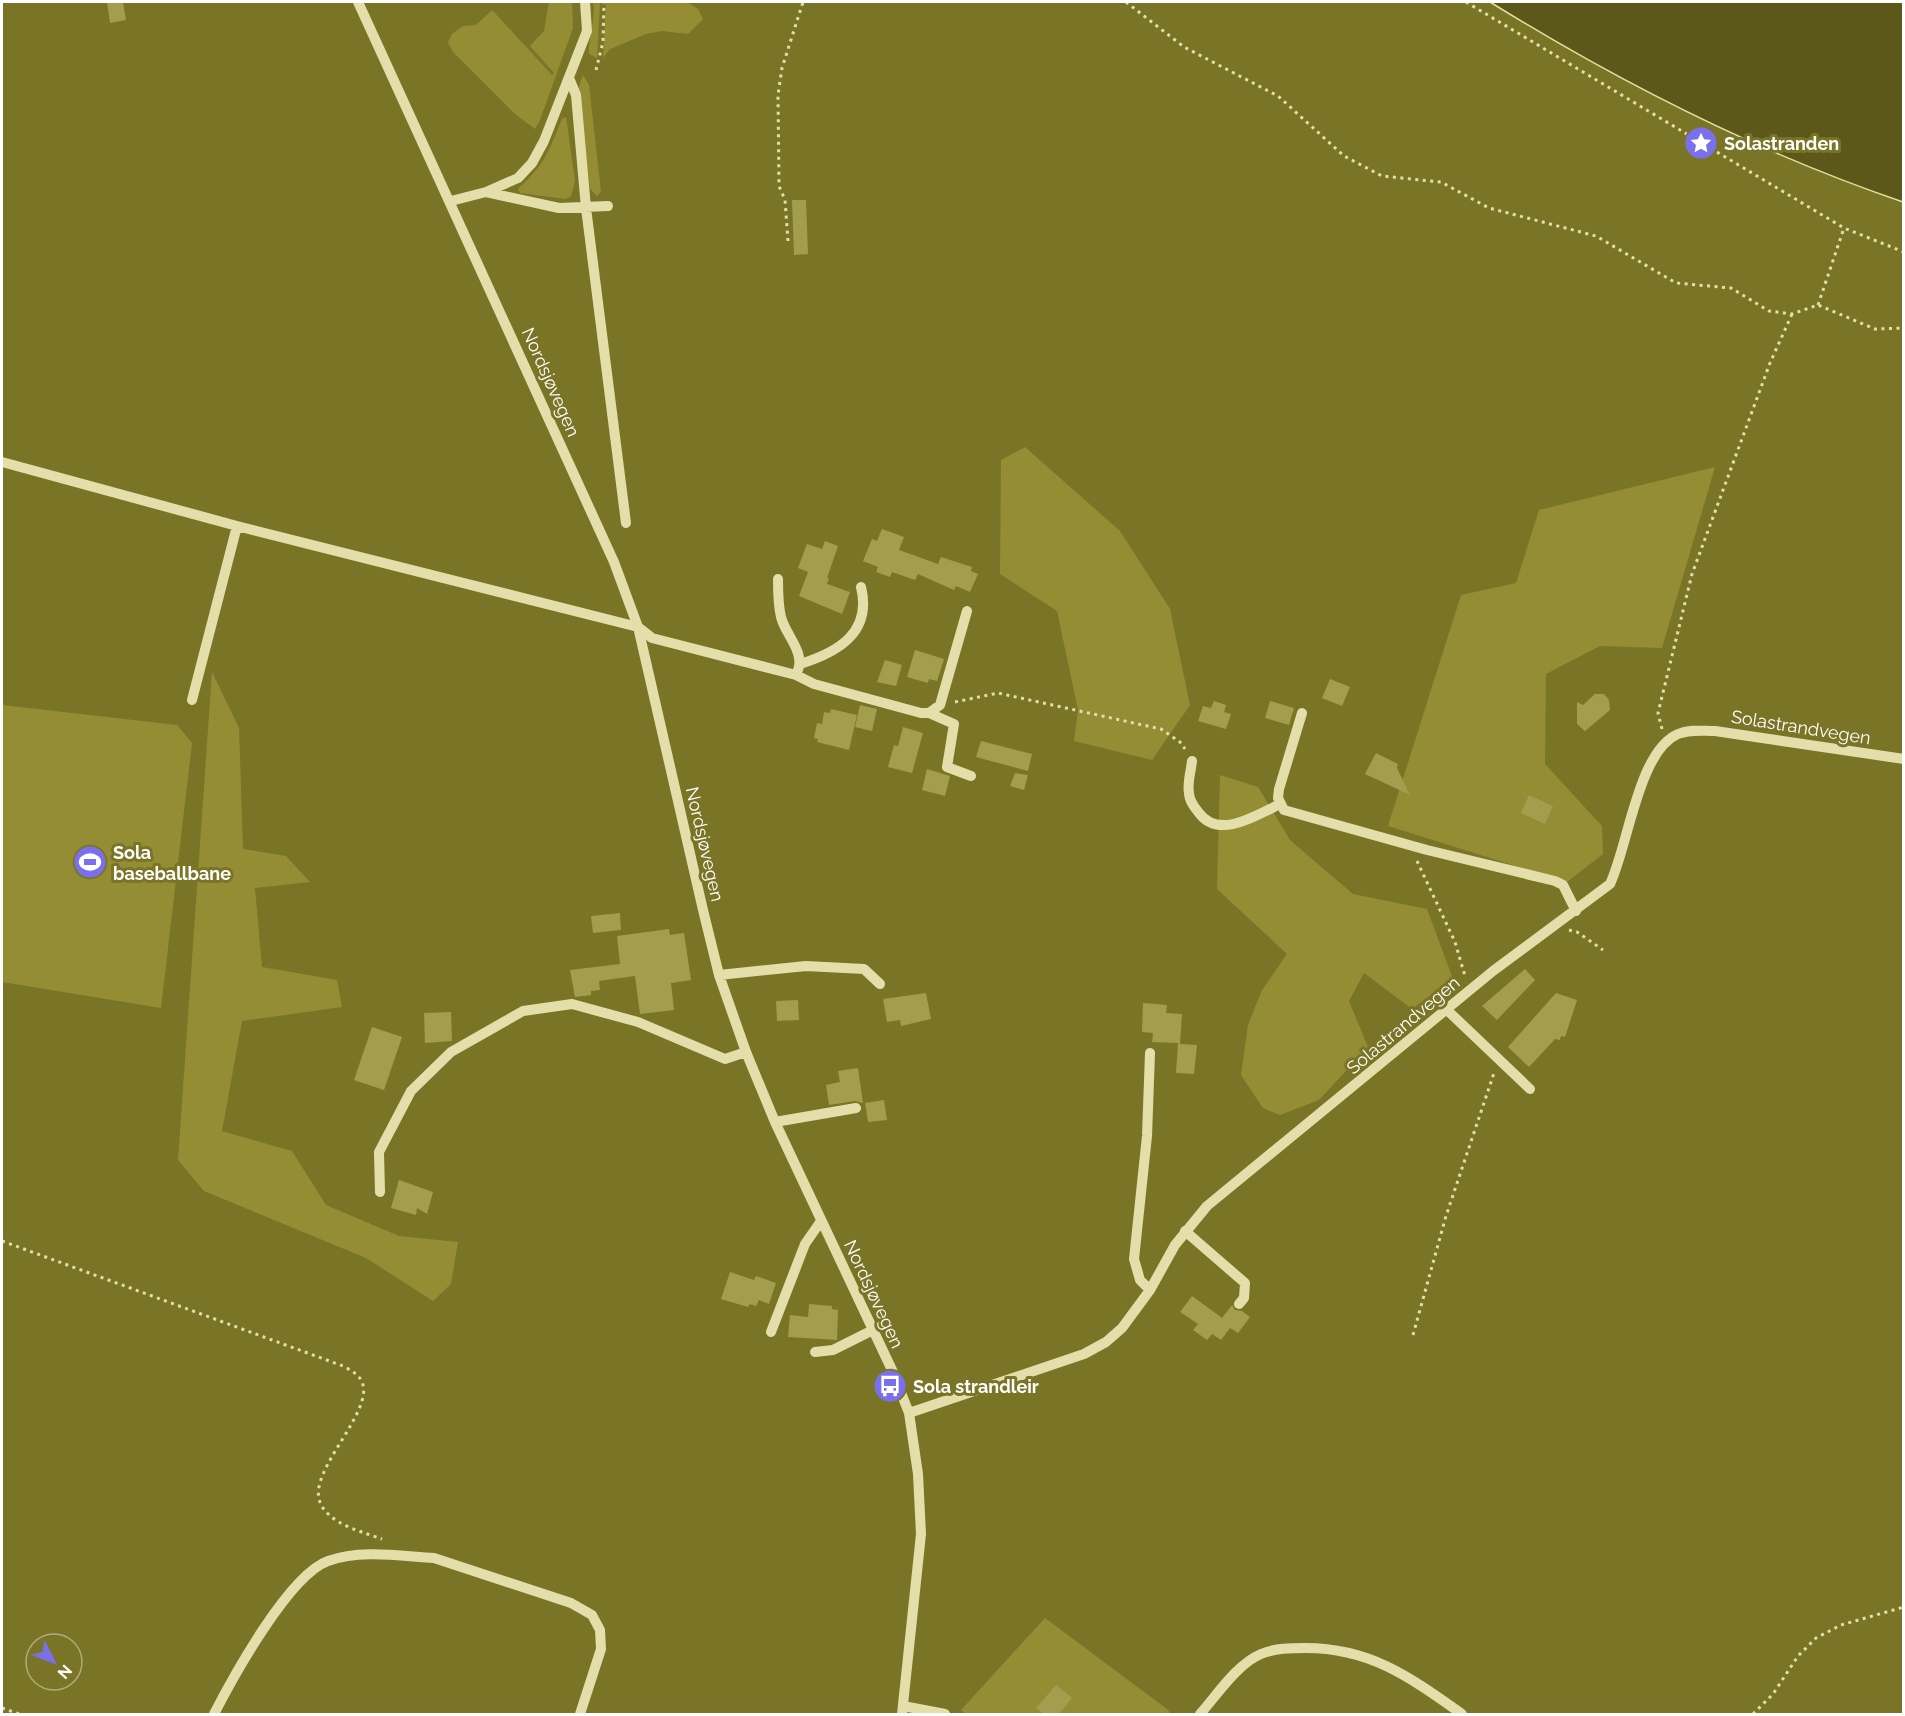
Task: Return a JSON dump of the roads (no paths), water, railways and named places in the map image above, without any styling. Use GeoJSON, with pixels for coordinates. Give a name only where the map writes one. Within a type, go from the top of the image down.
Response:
{"type":"FeatureCollection","features":[{"type":"Feature","properties":{"kind":"street","name":"Nordsjøvegen"},"geometry":{"type":"LineString","coordinates":[[358,2],[451,201],[614,562],[638,627],[719,975],[746,1052],[775,1122],[873,1330],[909,1413],[918,1474],[921,1534],[902,1710]]}},
{"type":"Feature","properties":{"kind":"street"},"geometry":{"type":"LineString","coordinates":[[451,201],[486,192],[518,178],[532,163],[544,141],[587,30],[585,2]]}},
{"type":"Feature","properties":{"kind":"street"},"geometry":{"type":"LineString","coordinates":[[568,78],[576,95],[586,208],[626,523]]}},
{"type":"Feature","properties":{"kind":"street"},"geometry":{"type":"LineString","coordinates":[[486,192],[560,208],[609,206]]}},
{"type":"Feature","properties":{"kind":"street"},"geometry":{"type":"LineString","coordinates":[[2,462],[237,526],[638,627],[652,638],[796,675],[814,684],[866,700],[929,713],[954,724],[947,767],[970,776]]}},
{"type":"Feature","properties":{"kind":"street"},"geometry":{"type":"LineString","coordinates":[[192,700],[237,526]]}},
{"type":"Feature","properties":{"kind":"street"},"geometry":{"type":"LineString","coordinates":[[778,579],[781,616],[800,664],[796,675]]}},
{"type":"Feature","properties":{"kind":"street"},"geometry":{"type":"LineString","coordinates":[[800,664],[832,650],[858,628],[866,604],[861,587]]}},
{"type":"Feature","properties":{"kind":"street"},"geometry":{"type":"LineString","coordinates":[[929,713],[940,705],[968,611]]}},
{"type":"Feature","properties":{"kind":"street"},"geometry":{"type":"LineString","coordinates":[[1280,804],[1279,789],[1302,713]]}},
{"type":"Feature","properties":{"kind":"street","name":"Solastrandvegen"},"geometry":{"type":"LineString","coordinates":[[909,1413],[1084,1354],[1106,1342],[1122,1328],[1150,1290],[1185,1231],[1207,1206],[1234,1182],[1311,1123],[1493,971],[1610,884],[1617,869],[1645,776],[1665,743],[1677,735],[1693,730],[1715,731],[1904,759]]}},
{"type":"Feature","properties":{"kind":"street"},"geometry":{"type":"LineString","coordinates":[[1192,761],[1189,793],[1193,805],[1202,818],[1211,824],[1222,826],[1237,822],[1280,804]]}},
{"type":"Feature","properties":{"kind":"street"},"geometry":{"type":"LineString","coordinates":[[1280,804],[1295,814],[1555,881],[1563,885],[1576,910]]}},
{"type":"Feature","properties":{"kind":"street"},"geometry":{"type":"LineString","coordinates":[[719,975],[806,966],[829,967],[864,969],[880,984]]}},
{"type":"Feature","properties":{"kind":"street"},"geometry":{"type":"LineString","coordinates":[[380,1192],[379,1152],[411,1091],[451,1052],[523,1011],[573,1004],[638,1022],[725,1059],[746,1052]]}},
{"type":"Feature","properties":{"kind":"street"},"geometry":{"type":"LineString","coordinates":[[1447,1010],[1530,1089]]}},
{"type":"Feature","properties":{"kind":"street"},"geometry":{"type":"LineString","coordinates":[[1150,1053],[1147,1136],[1134,1259],[1140,1280],[1150,1290]]}},
{"type":"Feature","properties":{"kind":"street"},"geometry":{"type":"LineString","coordinates":[[775,1122],[856,1108]]}},
{"type":"Feature","properties":{"kind":"street"},"geometry":{"type":"LineString","coordinates":[[771,1332],[805,1244],[821,1221]]}},
{"type":"Feature","properties":{"kind":"street"},"geometry":{"type":"LineString","coordinates":[[1185,1231],[1245,1283],[1244,1298],[1239,1304]]}},
{"type":"Feature","properties":{"kind":"street"},"geometry":{"type":"LineString","coordinates":[[815,1352],[833,1350],[873,1330]]}},
{"type":"Feature","properties":{"kind":"street"},"geometry":{"type":"LineString","coordinates":[[214,1714],[234,1675],[298,1584],[317,1566],[356,1555],[434,1558],[446,1561],[476,1573],[571,1603],[592,1615],[600,1630],[601,1649],[580,1714]]}},
{"type":"Feature","properties":{"kind":"street"},"geometry":{"type":"LineString","coordinates":[[1200,1714],[1240,1669],[1259,1654],[1281,1648],[1311,1648],[1356,1653],[1385,1664],[1462,1714]]}},
{"type":"Feature","properties":{"kind":"street"},"geometry":{"type":"LineString","coordinates":[[902,1710],[945,1714]]}},
{"type":"Feature","properties":{"kind":"place","name":"Solastranden"},"geometry":{"type":"Point","coordinates":[1701,143]}},
{"type":"Feature","properties":{"kind":"place","name":"Sola baseballbane"},"geometry":{"type":"Point","coordinates":[90,862]}},
{"type":"Feature","properties":{"kind":"place","name":"Sola strandleir"},"geometry":{"type":"Point","coordinates":[890,1386]}}]}
